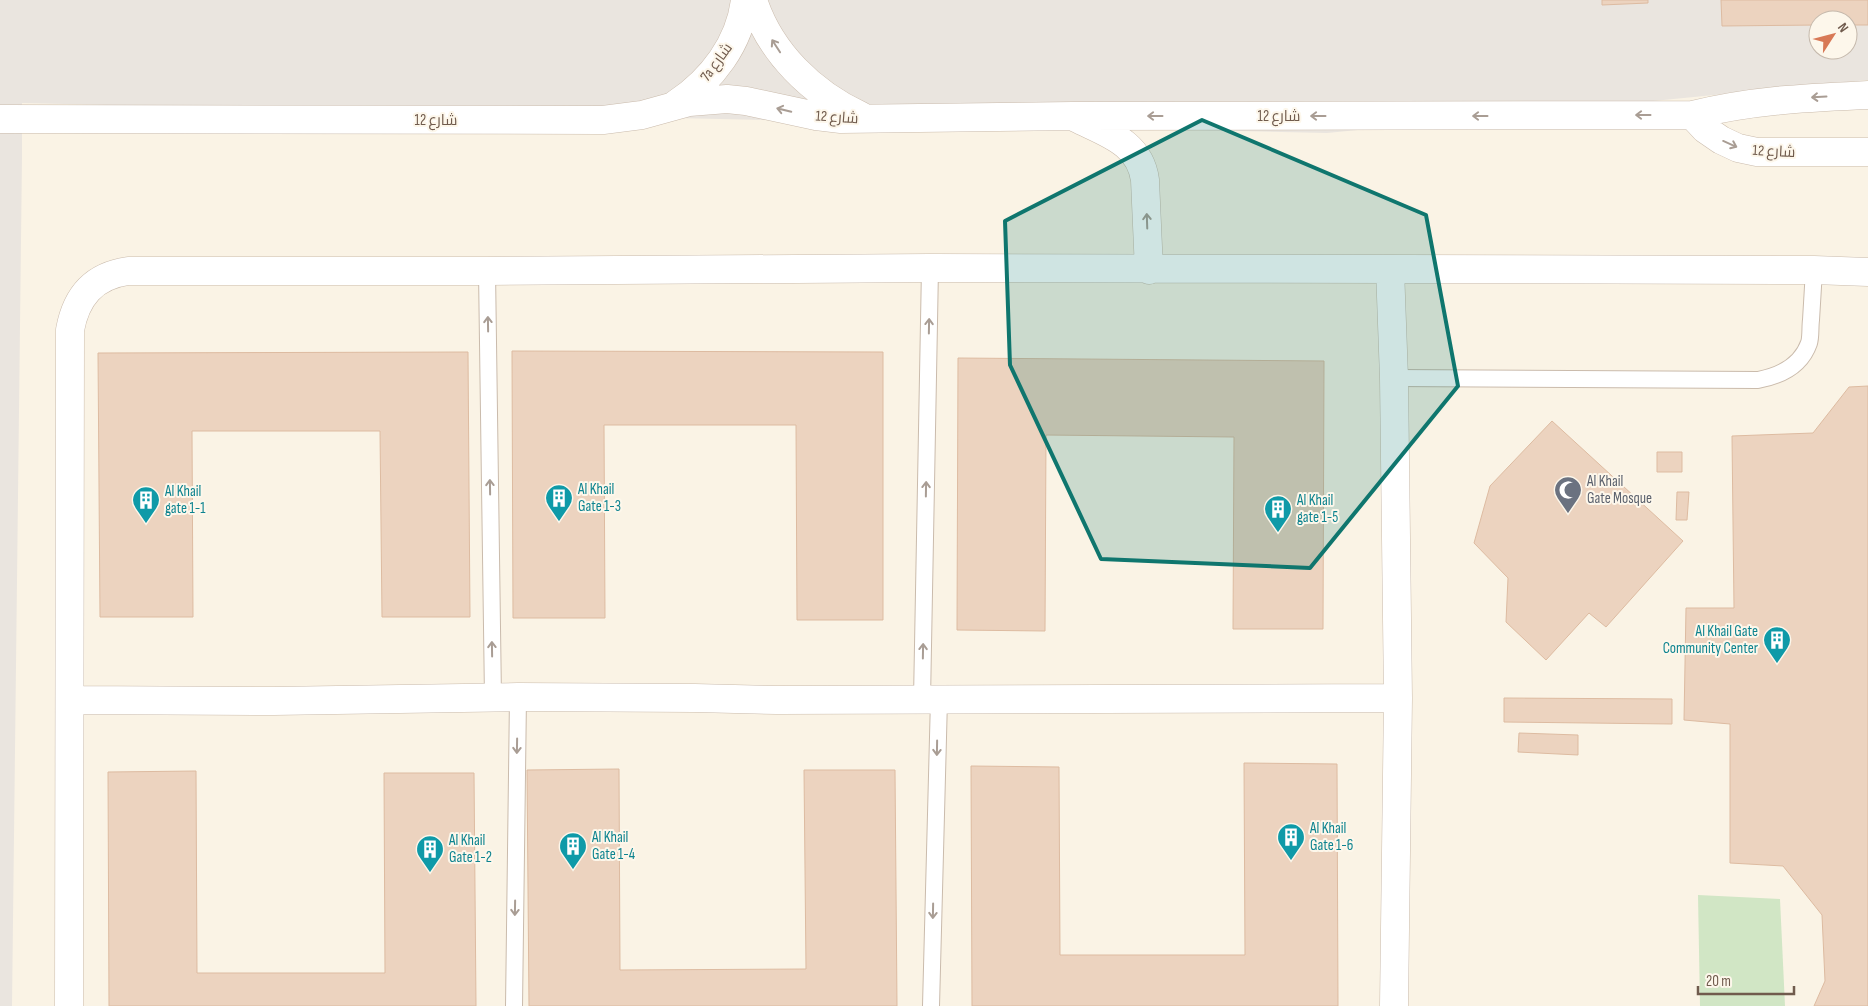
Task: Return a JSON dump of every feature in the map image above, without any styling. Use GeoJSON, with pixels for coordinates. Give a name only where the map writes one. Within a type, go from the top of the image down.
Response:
{"type":"FeatureCollection","features":[{"type":"Feature","properties":{"kind":"street","name":"7a شارع"},"geometry":{"type":"LineString","coordinates":[[666,110],[688,96],[708,78],[724,57],[736,34],[745,0]]}},
{"type":"Feature","properties":{"kind":"street","name":"شارع 12"},"geometry":{"type":"LineString","coordinates":[[753,0],[768,32],[782,55],[800,75],[820,93],[842,108],[867,119]]}},
{"type":"Feature","properties":{"kind":"street","name":"شارع 12"},"geometry":{"type":"LineString","coordinates":[[0,119],[602,120],[666,110],[690,102],[727,99],[746,101],[816,116],[867,119],[1073,116],[1692,115],[1766,100],[1868,95]]}},
{"type":"Feature","properties":{"kind":"street","name":"شارع 12"},"geometry":{"type":"LineString","coordinates":[[1692,115],[1705,129],[1721,140],[1738,148],[1757,152],[1868,152]]}},
{"type":"Feature","properties":{"kind":"street"},"geometry":{"type":"LineString","coordinates":[[1073,116],[1123,142],[1133,150],[1140,160],[1145,180],[1149,270]]}},
{"type":"Feature","properties":{"kind":"street"},"geometry":{"type":"LineString","coordinates":[[69,1006],[70,330],[72,316],[79,302],[99,280],[112,273],[128,271],[930,268],[1149,270],[1814,270],[1868,272]]}},
{"type":"Feature","properties":{"kind":"street"},"geometry":{"type":"LineString","coordinates":[[1390,269],[1394,378],[1398,698],[1394,1006]]}},
{"type":"Feature","properties":{"kind":"street"},"geometry":{"type":"LineString","coordinates":[[70,700],[274,701],[505,697],[777,700],[1398,698]]}},
{"type":"Feature","properties":{"kind":"lane"},"geometry":{"type":"LineString","coordinates":[[930,268],[931,1006]]}},
{"type":"Feature","properties":{"kind":"lane"},"geometry":{"type":"LineString","coordinates":[[1394,378],[1758,380],[1771,378],[1794,364],[1803,354],[1809,342],[1814,270]]}},
{"type":"Feature","properties":{"kind":"lane"},"geometry":{"type":"LineString","coordinates":[[487,271],[505,697],[514,1006]]}},
{"type":"Feature","properties":{"kind":"highlighted area"},"geometry":{"type":"Polygon","coordinates":[[[1202,120],[1426,215],[1458,386],[1310,568],[1101,559],[1010,365],[1005,221],[1202,120]]]}},
{"type":"Feature","properties":{"kind":"shaded area"},"geometry":{"type":"Polygon","coordinates":[[[0,0],[1868,0],[1868,80],[1327,133],[22,103],[12,1006],[0,1006],[0,0]]]}},
{"type":"Feature","properties":{"kind":"green space"},"geometry":{"type":"Polygon","coordinates":[[[1698,895],[1780,899],[1785,1006],[1700,1006],[1698,895]]]}},
{"type":"Feature","properties":{"kind":"building"},"geometry":{"type":"Polygon","coordinates":[[[1602,0],[1648,0],[1648,3],[1602,5],[1602,0]]]}},
{"type":"Feature","properties":{"kind":"building"},"geometry":{"type":"Polygon","coordinates":[[[1721,0],[1868,0],[1868,25],[1858,25],[1858,10],[1808,10],[1808,25],[1722,26],[1721,0]]]}},
{"type":"Feature","properties":{"kind":"building","name":"Al Khail Gate 1-3"},"geometry":{"type":"Polygon","coordinates":[[[512,351],[883,352],[883,620],[797,620],[796,425],[604,425],[605,618],[513,618],[512,351]]]}},
{"type":"Feature","properties":{"kind":"building","name":"Al Khail gate 1-1"},"geometry":{"type":"Polygon","coordinates":[[[468,352],[470,617],[382,617],[380,431],[192,431],[193,617],[100,617],[98,353],[468,352]]]}},
{"type":"Feature","properties":{"kind":"building","name":"Al Khail gate 1-5"},"geometry":{"type":"Polygon","coordinates":[[[958,358],[1324,361],[1323,629],[1233,629],[1234,437],[1046,435],[1045,631],[957,630],[958,358]]]}},
{"type":"Feature","properties":{"kind":"building","name":"Al Khail Gate Community Center"},"geometry":{"type":"Polygon","coordinates":[[[1868,386],[1868,1006],[1814,1006],[1825,981],[1822,915],[1783,866],[1730,863],[1730,724],[1684,720],[1686,608],[1734,608],[1732,436],[1813,433],[1849,387],[1868,386]]]}},
{"type":"Feature","properties":{"kind":"building","name":"Al Khail Gate Mosque"},"geometry":{"type":"Polygon","coordinates":[[[1552,421],[1683,541],[1606,627],[1589,613],[1546,660],[1506,622],[1508,578],[1474,543],[1490,486],[1552,421]]]}},
{"type":"Feature","properties":{"kind":"building"},"geometry":{"type":"Polygon","coordinates":[[[1657,452],[1682,452],[1682,472],[1657,472],[1657,452]]]}},
{"type":"Feature","properties":{"kind":"building"},"geometry":{"type":"Polygon","coordinates":[[[1677,492],[1689,492],[1687,520],[1676,520],[1677,492]]]}},
{"type":"Feature","properties":{"kind":"building"},"geometry":{"type":"Polygon","coordinates":[[[1504,698],[1672,699],[1672,724],[1504,722],[1504,698]]]}},
{"type":"Feature","properties":{"kind":"building"},"geometry":{"type":"Polygon","coordinates":[[[1519,733],[1578,735],[1578,755],[1518,752],[1519,733]]]}},
{"type":"Feature","properties":{"kind":"building","name":"Al Khail Gate 1-6"},"geometry":{"type":"Polygon","coordinates":[[[1244,763],[1337,764],[1338,1006],[972,1006],[971,766],[1059,767],[1060,955],[1245,955],[1244,763]]]}},
{"type":"Feature","properties":{"kind":"building","name":"Al Khail Gate 1-4"},"geometry":{"type":"Polygon","coordinates":[[[619,769],[620,970],[806,969],[804,770],[895,770],[897,1006],[529,1006],[527,770],[619,769]]]}},
{"type":"Feature","properties":{"kind":"building","name":"Al Khail Gate 1-2"},"geometry":{"type":"Polygon","coordinates":[[[196,771],[197,973],[385,973],[384,773],[474,773],[476,1006],[109,1006],[108,772],[196,771]]]}},
{"type":"Feature","properties":{"kind":"place","name":"Al Khail Gate Mosque"},"geometry":{"type":"Point","coordinates":[1568,514]}},
{"type":"Feature","properties":{"kind":"place","name":"Al Khail Gate 1-3"},"geometry":{"type":"Point","coordinates":[559,522]}},
{"type":"Feature","properties":{"kind":"place","name":"Al Khail gate 1-1"},"geometry":{"type":"Point","coordinates":[146,524]}},
{"type":"Feature","properties":{"kind":"place","name":"Al Khail gate 1-5"},"geometry":{"type":"Point","coordinates":[1278,533]}},
{"type":"Feature","properties":{"kind":"place","name":"Al Khail Gate Community Center"},"geometry":{"type":"Point","coordinates":[1777,664]}},
{"type":"Feature","properties":{"kind":"place","name":"Al Khail Gate 1-6"},"geometry":{"type":"Point","coordinates":[1291,861]}},
{"type":"Feature","properties":{"kind":"place","name":"Al Khail Gate 1-4"},"geometry":{"type":"Point","coordinates":[573,870]}},
{"type":"Feature","properties":{"kind":"place","name":"Al Khail Gate 1-2"},"geometry":{"type":"Point","coordinates":[430,873]}}]}
